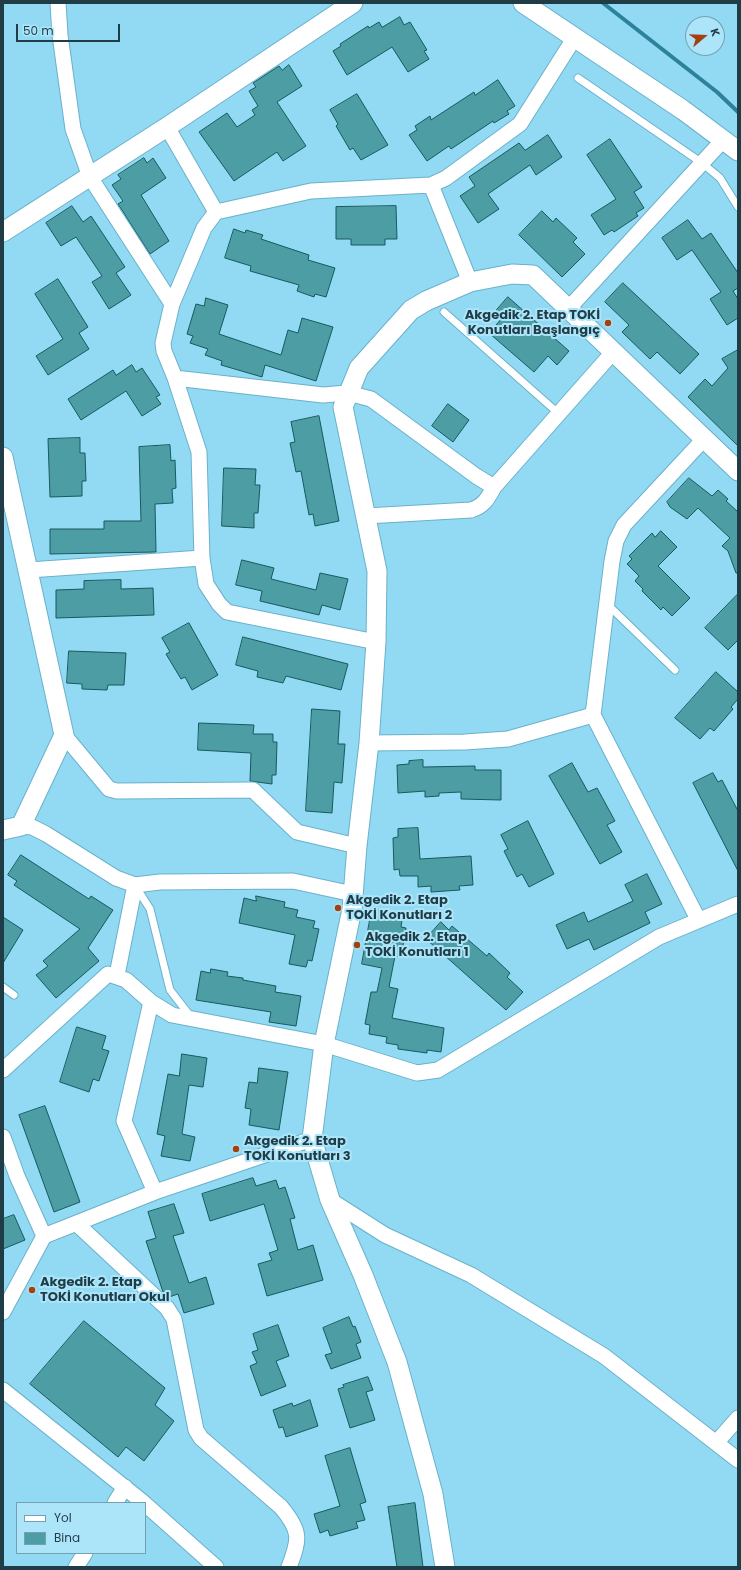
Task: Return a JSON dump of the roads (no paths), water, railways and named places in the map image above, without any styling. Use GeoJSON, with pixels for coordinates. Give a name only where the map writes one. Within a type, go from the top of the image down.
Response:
{"type":"FeatureCollection","features":[{"type":"Feature","properties":{"kind":"street"},"geometry":{"type":"LineString","coordinates":[[58,3],[60,35],[73,129],[90,177],[172,304]]}},
{"type":"Feature","properties":{"kind":"street"},"geometry":{"type":"LineString","coordinates":[[3,232],[167,127],[353,3]]}},
{"type":"Feature","properties":{"kind":"street"},"geometry":{"type":"LineString","coordinates":[[523,3],[575,37],[731,145],[702,163],[569,308]]}},
{"type":"Feature","properties":{"kind":"street"},"geometry":{"type":"LineString","coordinates":[[376,642],[227,612],[219,604],[206,584],[202,558],[199,452],[175,378],[164,351],[163,343],[172,304],[204,228],[216,212],[311,192],[431,185],[446,178],[520,124],[575,37]]}},
{"type":"Feature","properties":{"kind":"street"},"geometry":{"type":"LineString","coordinates":[[167,127],[216,212]]}},
{"type":"Feature","properties":{"kind":"street"},"geometry":{"type":"LineString","coordinates":[[431,185],[470,282]]}},
{"type":"Feature","properties":{"kind":"street"},"geometry":{"type":"LineString","coordinates":[[444,1567],[433,1494],[396,1362],[363,1275],[330,1200],[312,1139],[324,1044],[346,944],[353,894],[369,743],[376,642],[377,571],[343,407],[359,368],[410,310],[426,301],[470,282],[512,274],[533,275],[738,471]]}},
{"type":"Feature","properties":{"kind":"street"},"geometry":{"type":"LineString","coordinates":[[366,516],[471,510],[484,504],[494,487],[614,351]]}},
{"type":"Feature","properties":{"kind":"street"},"geometry":{"type":"LineString","coordinates":[[175,378],[324,395],[348,393],[371,399],[476,476],[494,487]]}},
{"type":"Feature","properties":{"kind":"street"},"geometry":{"type":"LineString","coordinates":[[698,919],[593,715],[616,541],[624,525],[704,438]]}},
{"type":"Feature","properties":{"kind":"street"},"geometry":{"type":"LineString","coordinates":[[3,458],[29,570],[64,734],[109,789],[253,790],[297,832],[357,846]]}},
{"type":"Feature","properties":{"kind":"street"},"geometry":{"type":"LineString","coordinates":[[29,570],[202,558]]}},
{"type":"Feature","properties":{"kind":"street"},"geometry":{"type":"LineString","coordinates":[[369,743],[465,742],[508,738],[593,715]]}},
{"type":"Feature","properties":{"kind":"street"},"geometry":{"type":"LineString","coordinates":[[22,826],[64,734]]}},
{"type":"Feature","properties":{"kind":"street"},"geometry":{"type":"LineString","coordinates":[[3,830],[22,826],[32,827],[46,834],[116,878],[134,885],[160,882],[293,881],[353,894]]}},
{"type":"Feature","properties":{"kind":"street"},"geometry":{"type":"LineString","coordinates":[[117,976],[134,885]]}},
{"type":"Feature","properties":{"kind":"street"},"geometry":{"type":"LineString","coordinates":[[3,1070],[108,974],[126,980],[150,1002],[172,1015],[324,1044],[417,1073],[438,1070],[659,936],[738,904]]}},
{"type":"Feature","properties":{"kind":"street"},"geometry":{"type":"LineString","coordinates":[[150,1002],[124,1121],[155,1192]]}},
{"type":"Feature","properties":{"kind":"street"},"geometry":{"type":"LineString","coordinates":[[3,1137],[17,1176],[44,1236]]}},
{"type":"Feature","properties":{"kind":"street"},"geometry":{"type":"LineString","coordinates":[[3,1312],[7,1295],[44,1236],[155,1192],[312,1139]]}},
{"type":"Feature","properties":{"kind":"street"},"geometry":{"type":"LineString","coordinates":[[330,1200],[384,1235],[471,1275],[604,1356],[738,1460]]}},
{"type":"Feature","properties":{"kind":"street"},"geometry":{"type":"LineString","coordinates":[[77,1224],[166,1308],[174,1319],[196,1430],[201,1438],[281,1507],[290,1518],[298,1535],[295,1552],[289,1567]]}},
{"type":"Feature","properties":{"kind":"street"},"geometry":{"type":"LineString","coordinates":[[3,1390],[142,1502]]}},
{"type":"Feature","properties":{"kind":"street"},"geometry":{"type":"LineString","coordinates":[[716,1443],[738,1418]]}},
{"type":"Feature","properties":{"kind":"street"},"geometry":{"type":"LineString","coordinates":[[116,1502],[125,1487]]}},
{"type":"Feature","properties":{"kind":"street"},"geometry":{"type":"LineString","coordinates":[[146,1506],[216,1567]]}},
{"type":"Feature","properties":{"kind":"street"},"geometry":{"type":"LineString","coordinates":[[76,1567],[84,1554]]}},
{"type":"Feature","properties":{"kind":"lane"},"geometry":{"type":"LineString","coordinates":[[578,78],[702,163],[720,178],[738,207]]}},
{"type":"Feature","properties":{"kind":"lane"},"geometry":{"type":"LineString","coordinates":[[444,312],[558,413]]}},
{"type":"Feature","properties":{"kind":"lane"},"geometry":{"type":"LineString","coordinates":[[607,604],[675,670]]}},
{"type":"Feature","properties":{"kind":"lane"},"geometry":{"type":"LineString","coordinates":[[134,885],[150,909],[170,990],[192,1019]]}},
{"type":"Feature","properties":{"kind":"lane"},"geometry":{"type":"LineString","coordinates":[[3,987],[14,996]]}},
{"type":"Feature","properties":{"kind":"waterway"},"geometry":{"type":"LineString","coordinates":[[603,3],[717,92],[738,112]]}},
{"type":"Feature","properties":{"kind":"place","name":"Akgedik 2. Etap TOKİ Konutları Başlangıç"},"geometry":{"type":"Point","coordinates":[608,323]}},
{"type":"Feature","properties":{"kind":"place","name":"Akgedik 2. Etap TOKİ Konutları 2"},"geometry":{"type":"Point","coordinates":[338,908]}},
{"type":"Feature","properties":{"kind":"place","name":"Akgedik 2. Etap TOKİ Konutları 1"},"geometry":{"type":"Point","coordinates":[357,945]}},
{"type":"Feature","properties":{"kind":"place","name":"Akgedik 2. Etap TOKİ Konutları 3"},"geometry":{"type":"Point","coordinates":[236,1149]}},
{"type":"Feature","properties":{"kind":"place","name":"Akgedik 2. Etap TOKİ Konutları Okul"},"geometry":{"type":"Point","coordinates":[32,1290]}}]}
